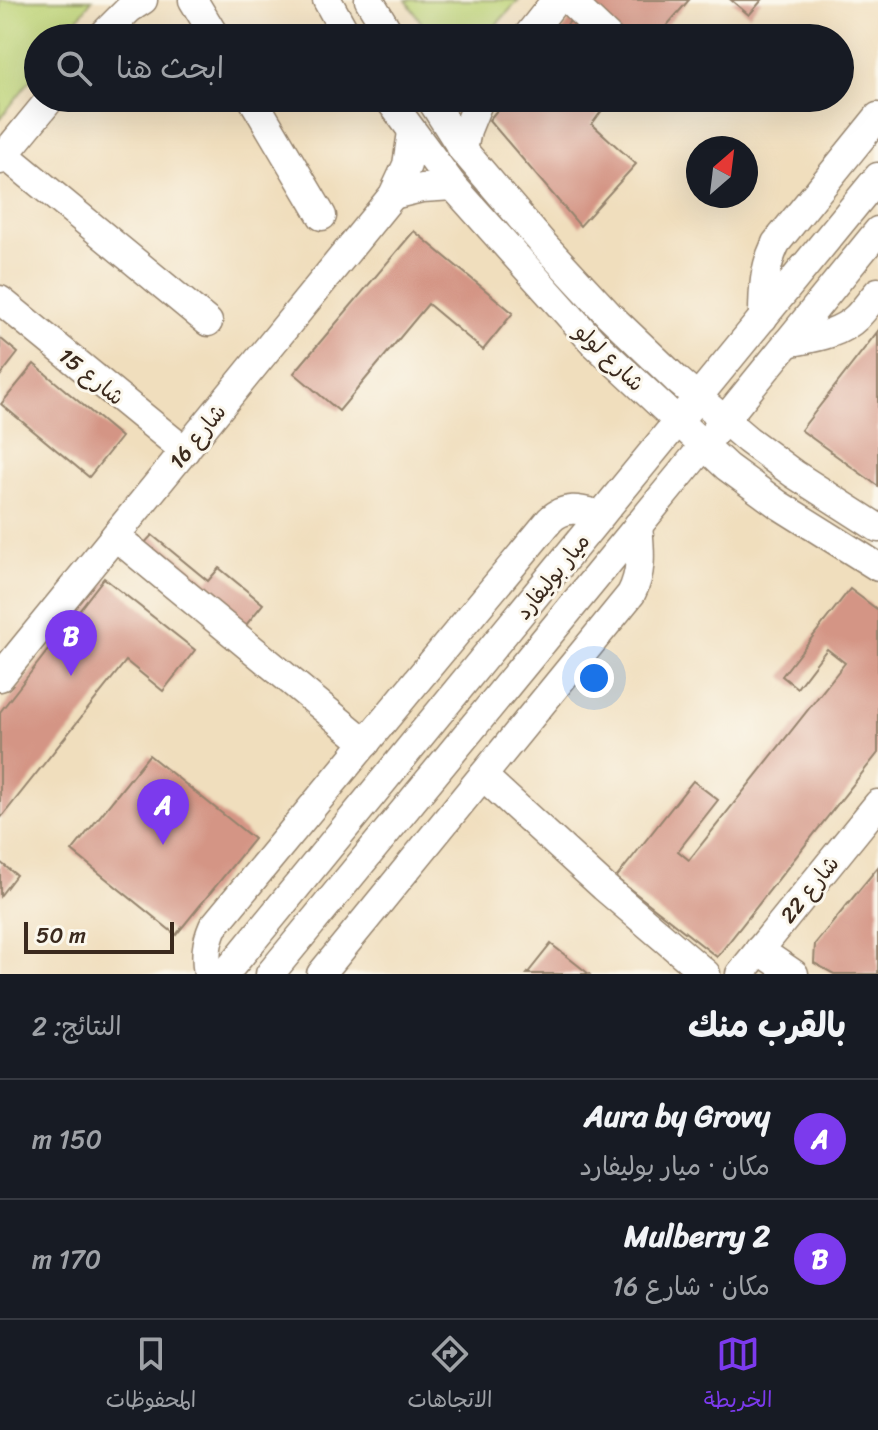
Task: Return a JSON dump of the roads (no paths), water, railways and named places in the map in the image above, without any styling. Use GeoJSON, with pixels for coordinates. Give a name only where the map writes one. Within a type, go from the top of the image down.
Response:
{"type":"FeatureCollection","features":[{"type":"Feature","properties":{"kind":"street"},"geometry":{"type":"LineString","coordinates":[[114,24],[143,0]]}},
{"type":"Feature","properties":{"kind":"street"},"geometry":{"type":"LineString","coordinates":[[193,0],[208,24]]}},
{"type":"Feature","properties":{"kind":"street"},"geometry":{"type":"LineString","coordinates":[[327,0],[340,24]]}},
{"type":"Feature","properties":{"kind":"street"},"geometry":{"type":"LineString","coordinates":[[369,0],[384,24]]}},
{"type":"Feature","properties":{"kind":"street"},"geometry":{"type":"LineString","coordinates":[[537,24],[556,0]]}},
{"type":"Feature","properties":{"kind":"street"},"geometry":{"type":"LineString","coordinates":[[569,0],[594,24]]}},
{"type":"Feature","properties":{"kind":"street"},"geometry":{"type":"LineString","coordinates":[[39,112],[2,157],[208,322]]}},
{"type":"Feature","properties":{"kind":"street"},"geometry":{"type":"LineString","coordinates":[[260,112],[322,216]]}},
{"type":"Feature","properties":{"kind":"street","name":"شارع لولو"},"geometry":{"type":"LineString","coordinates":[[398,112],[453,186],[593,342],[727,467],[779,505],[878,567]]}},
{"type":"Feature","properties":{"kind":"street","name":"شارع لولو"},"geometry":{"type":"LineString","coordinates":[[439,112],[463,150],[545,246],[609,315],[676,379],[794,474],[878,528]]}},
{"type":"Feature","properties":{"kind":"street"},"geometry":{"type":"LineString","coordinates":[[463,150],[474,112]]}},
{"type":"Feature","properties":{"kind":"street"},"geometry":{"type":"LineString","coordinates":[[763,318],[764,274],[776,243],[878,117]]}},
{"type":"Feature","properties":{"kind":"street","name":"شارع 16"},"geometry":{"type":"LineString","coordinates":[[0,677],[393,195],[407,165],[412,132]]}},
{"type":"Feature","properties":{"kind":"street","name":"ميار بوليفارد"},"geometry":{"type":"LineString","coordinates":[[225,974],[878,177]]}},
{"type":"Feature","properties":{"kind":"street"},"geometry":{"type":"LineString","coordinates":[[393,195],[422,188],[453,186]]}},
{"type":"Feature","properties":{"kind":"street","name":"ميار بوليفارد"},"geometry":{"type":"LineString","coordinates":[[270,974],[878,231]]}},
{"type":"Feature","properties":{"kind":"street"},"geometry":{"type":"LineString","coordinates":[[787,343],[832,333],[845,326],[878,292]]}},
{"type":"Feature","properties":{"kind":"street","name":"شارع 15"},"geometry":{"type":"LineString","coordinates":[[0,300],[185,451]]}},
{"type":"Feature","properties":{"kind":"street"},"geometry":{"type":"LineString","coordinates":[[208,974],[205,951],[213,927],[556,514],[574,508],[601,515]]}},
{"type":"Feature","properties":{"kind":"street"},"geometry":{"type":"LineString","coordinates":[[321,974],[631,594],[641,561],[638,525]]}},
{"type":"Feature","properties":{"kind":"street"},"geometry":{"type":"LineString","coordinates":[[115,536],[366,743]]}},
{"type":"Feature","properties":{"kind":"street"},"geometry":{"type":"LineString","coordinates":[[483,776],[604,887],[706,974]]}},
{"type":"Feature","properties":{"kind":"street","name":"شارع 22"},"geometry":{"type":"LineString","coordinates":[[740,974],[878,804]]}},
{"type":"Feature","properties":{"kind":"street"},"geometry":{"type":"LineString","coordinates":[[759,950],[794,974]]}},
{"type":"Feature","properties":{"kind":"place","name":"Mulberry 2"},"geometry":{"type":"Point","coordinates":[71,676]}},
{"type":"Feature","properties":{"kind":"place","name":"Aura by Grovy"},"geometry":{"type":"Point","coordinates":[163,845]}}]}
